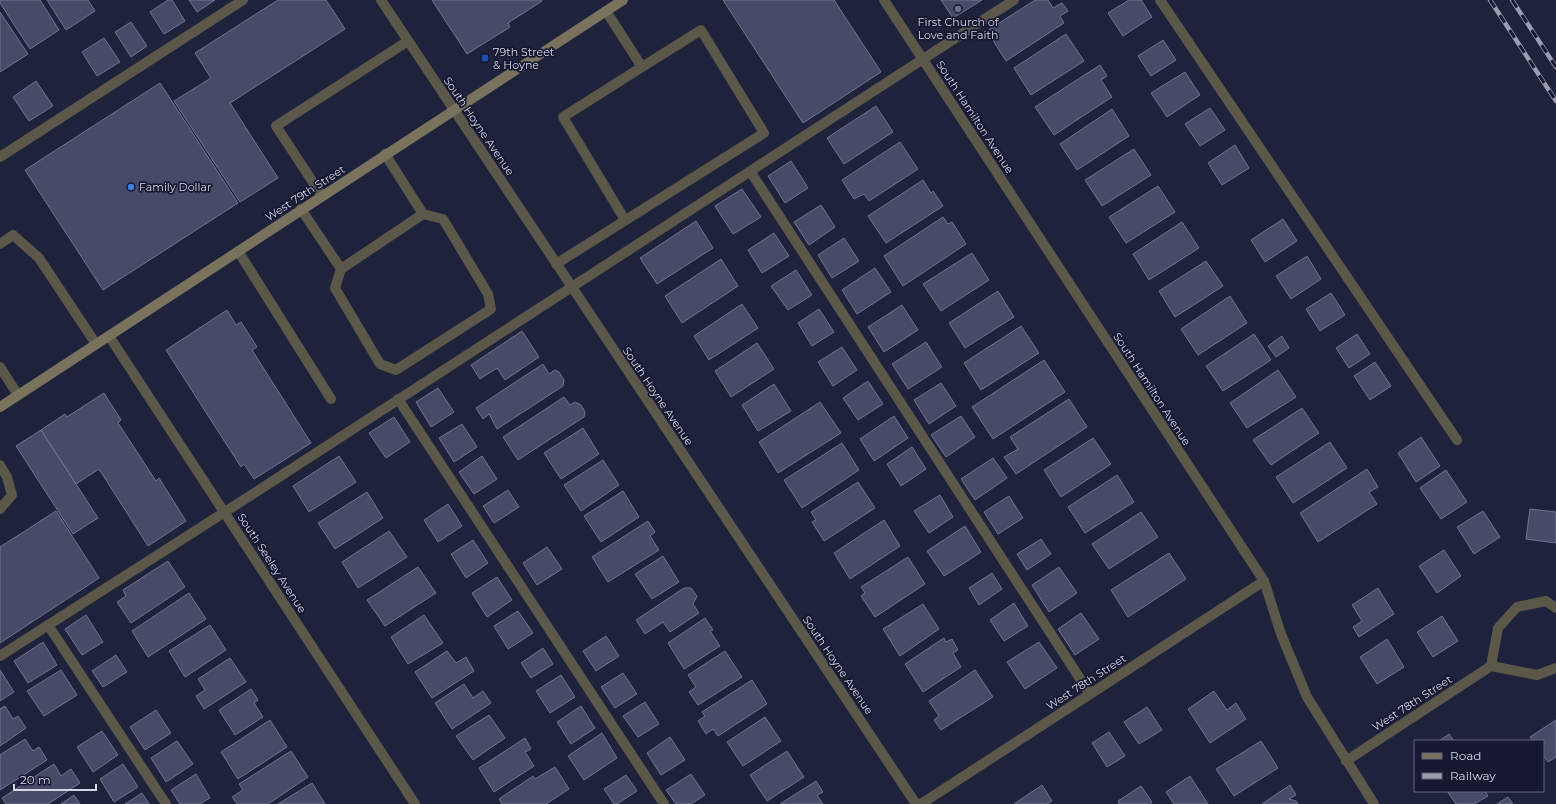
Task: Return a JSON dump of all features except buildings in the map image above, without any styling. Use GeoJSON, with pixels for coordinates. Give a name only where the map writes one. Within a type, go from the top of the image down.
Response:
{"type":"FeatureCollection","features":[{"type":"Feature","properties":{"kind":"main road","name":"West 79th Street"},"geometry":{"type":"LineString","coordinates":[[0,407],[385,154],[623,0]]}},
{"type":"Feature","properties":{"kind":"street"},"geometry":{"type":"LineString","coordinates":[[0,157],[243,0]]}},
{"type":"Feature","properties":{"kind":"street","name":"South Hoyne Avenue"},"geometry":{"type":"LineString","coordinates":[[382,0],[916,804]]}},
{"type":"Feature","properties":{"kind":"street","name":"South Hamilton Avenue"},"geometry":{"type":"LineString","coordinates":[[884,0],[1264,581],[1281,634],[1307,697],[1374,804]]}},
{"type":"Feature","properties":{"kind":"street"},"geometry":{"type":"LineString","coordinates":[[0,656],[1014,0]]}},
{"type":"Feature","properties":{"kind":"street"},"geometry":{"type":"LineString","coordinates":[[1160,0],[1457,440]]}},
{"type":"Feature","properties":{"kind":"street"},"geometry":{"type":"LineString","coordinates":[[606,11],[642,67]]}},
{"type":"Feature","properties":{"kind":"street"},"geometry":{"type":"LineString","coordinates":[[556,264],[764,133],[701,30],[563,117],[625,220]]}},
{"type":"Feature","properties":{"kind":"street"},"geometry":{"type":"LineString","coordinates":[[322,196],[276,126],[408,41]]}},
{"type":"Feature","properties":{"kind":"street"},"geometry":{"type":"LineString","coordinates":[[385,154],[423,214],[443,219],[488,294],[491,308],[396,370],[380,364],[335,288],[340,269],[423,214]]}},
{"type":"Feature","properties":{"kind":"street"},"geometry":{"type":"LineString","coordinates":[[750,171],[1090,694]]}},
{"type":"Feature","properties":{"kind":"street"},"geometry":{"type":"LineString","coordinates":[[301,209],[340,269]]}},
{"type":"Feature","properties":{"kind":"street"},"geometry":{"type":"LineString","coordinates":[[0,244],[13,235],[40,258],[96,344]]}},
{"type":"Feature","properties":{"kind":"street"},"geometry":{"type":"LineString","coordinates":[[238,251],[331,399]]}},
{"type":"Feature","properties":{"kind":"street","name":"South Seeley Avenue"},"geometry":{"type":"LineString","coordinates":[[109,336],[415,804]]}},
{"type":"Feature","properties":{"kind":"street"},"geometry":{"type":"LineString","coordinates":[[0,367],[18,395]]}},
{"type":"Feature","properties":{"kind":"street"},"geometry":{"type":"LineString","coordinates":[[398,399],[664,804]]}},
{"type":"Feature","properties":{"kind":"street"},"geometry":{"type":"LineString","coordinates":[[0,465],[8,477],[12,495],[0,510]]}},
{"type":"Feature","properties":{"kind":"street","name":"West 78th Street"},"geometry":{"type":"LineString","coordinates":[[921,804],[1264,581]]}},
{"type":"Feature","properties":{"kind":"street"},"geometry":{"type":"LineString","coordinates":[[1556,608],[1546,601],[1517,607],[1498,628],[1491,666],[1537,675],[1556,668]]}},
{"type":"Feature","properties":{"kind":"street"},"geometry":{"type":"LineString","coordinates":[[48,625],[166,804]]}},
{"type":"Feature","properties":{"kind":"street","name":"West 78th Street"},"geometry":{"type":"LineString","coordinates":[[1346,761],[1491,666]]}},
{"type":"Feature","properties":{"kind":"railway"},"geometry":{"type":"LineString","coordinates":[[1490,0],[1556,101]]}},
{"type":"Feature","properties":{"kind":"railway"},"geometry":{"type":"LineString","coordinates":[[1512,0],[1556,67]]}},
{"type":"Feature","properties":{"kind":"place","name":"First Church of Love and Faith"},"geometry":{"type":"Point","coordinates":[958,9]}},
{"type":"Feature","properties":{"kind":"place","name":"79th Street & Hoyne"},"geometry":{"type":"Point","coordinates":[485,58]}},
{"type":"Feature","properties":{"kind":"place","name":"Family Dollar"},"geometry":{"type":"Point","coordinates":[131,187]}}]}
